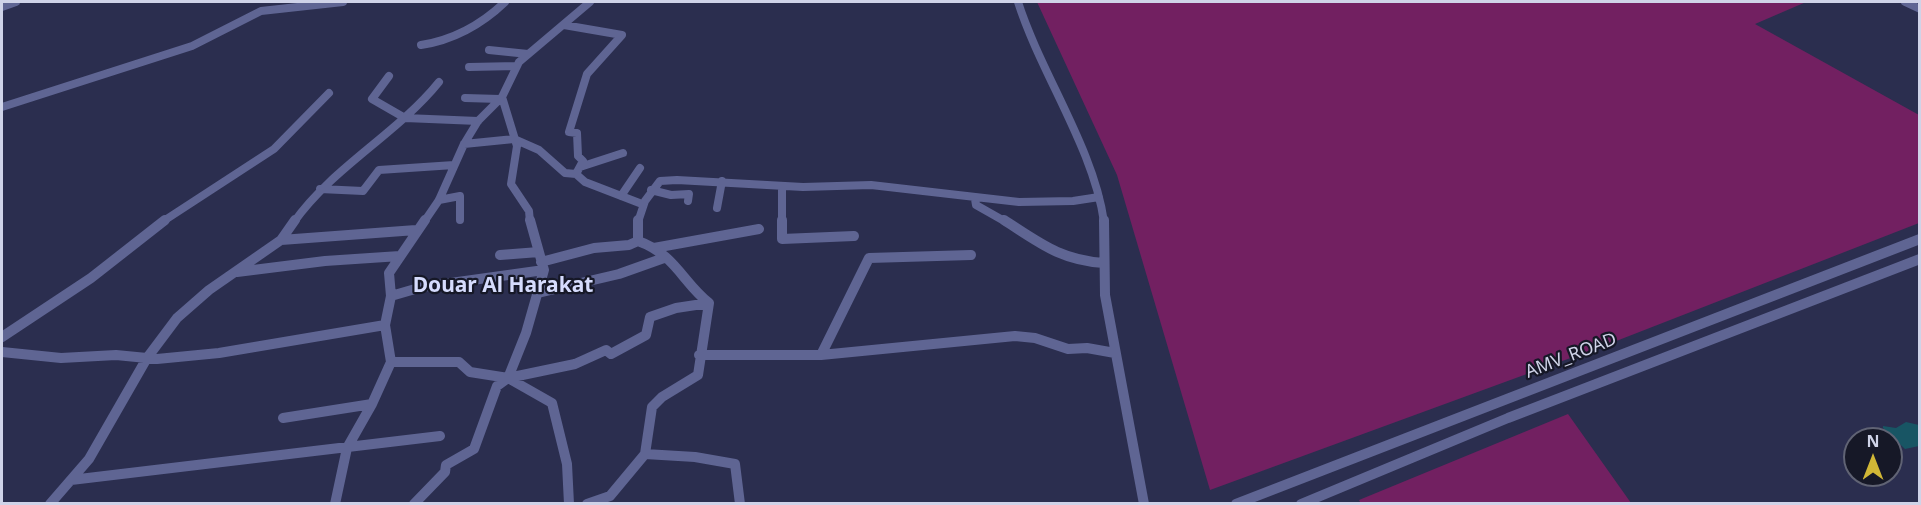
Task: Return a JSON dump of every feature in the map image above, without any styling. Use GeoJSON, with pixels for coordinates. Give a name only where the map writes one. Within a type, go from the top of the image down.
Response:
{"type":"FeatureCollection","features":[{"type":"Feature","properties":{"kind":"street"},"geometry":{"type":"LineString","coordinates":[[2,7],[16,2]]}},
{"type":"Feature","properties":{"kind":"street"},"geometry":{"type":"LineString","coordinates":[[2,107],[192,46],[261,11],[343,2]]}},
{"type":"Feature","properties":{"kind":"street"},"geometry":{"type":"LineString","coordinates":[[421,49],[493,16],[505,2]]}},
{"type":"Feature","properties":{"kind":"street"},"geometry":{"type":"LineString","coordinates":[[335,504],[347,448],[372,404],[391,362],[385,325],[390,296],[389,273],[416,230],[439,200],[464,144],[478,122],[501,98],[517,66],[590,2]]}},
{"type":"Feature","properties":{"kind":"street"},"geometry":{"type":"LineString","coordinates":[[1018,2],[1028,34],[1080,147],[1099,196],[1104,220],[1105,295],[1144,504]]}},
{"type":"Feature","properties":{"kind":"street"},"geometry":{"type":"LineString","coordinates":[[1905,2],[1920,9]]}},
{"type":"Feature","properties":{"kind":"street"},"geometry":{"type":"LineString","coordinates":[[564,25],[622,35],[583,82],[569,132],[577,133],[578,156],[583,161],[578,171]]}},
{"type":"Feature","properties":{"kind":"street"},"geometry":{"type":"LineString","coordinates":[[489,51],[528,54]]}},
{"type":"Feature","properties":{"kind":"street"},"geometry":{"type":"LineString","coordinates":[[469,67],[517,66]]}},
{"type":"Feature","properties":{"kind":"street"},"geometry":{"type":"LineString","coordinates":[[389,76],[379,86],[372,99],[405,118],[478,122]]}},
{"type":"Feature","properties":{"kind":"street"},"geometry":{"type":"LineString","coordinates":[[50,504],[89,459],[147,358],[177,318],[209,290],[281,240],[320,189],[368,153],[418,108],[438,82]]}},
{"type":"Feature","properties":{"kind":"street"},"geometry":{"type":"LineString","coordinates":[[2,337],[91,278],[178,211],[274,149],[325,100],[329,93]]}},
{"type":"Feature","properties":{"kind":"street"},"geometry":{"type":"LineString","coordinates":[[465,98],[501,98]]}},
{"type":"Feature","properties":{"kind":"street"},"geometry":{"type":"LineString","coordinates":[[501,98],[509,114],[517,146],[511,184],[529,211],[531,229],[541,261],[538,293],[526,333],[508,378]]}},
{"type":"Feature","properties":{"kind":"street"},"geometry":{"type":"LineString","coordinates":[[464,144],[514,139],[539,150],[565,173],[578,171],[623,153]]}},
{"type":"Feature","properties":{"kind":"street"},"geometry":{"type":"LineString","coordinates":[[320,189],[363,190],[379,170],[454,165]]}},
{"type":"Feature","properties":{"kind":"street"},"geometry":{"type":"LineString","coordinates":[[621,196],[640,168]]}},
{"type":"Feature","properties":{"kind":"street"},"geometry":{"type":"LineString","coordinates":[[578,171],[585,182],[642,204]]}},
{"type":"Feature","properties":{"kind":"street"},"geometry":{"type":"LineString","coordinates":[[638,241],[638,219],[642,204],[660,181],[723,181],[814,187],[857,184],[975,199],[1070,203],[1099,196]]}},
{"type":"Feature","properties":{"kind":"street"},"geometry":{"type":"LineString","coordinates":[[717,208],[723,181]]}},
{"type":"Feature","properties":{"kind":"street"},"geometry":{"type":"LineString","coordinates":[[782,186],[782,239],[854,236]]}},
{"type":"Feature","properties":{"kind":"street"},"geometry":{"type":"LineString","coordinates":[[651,190],[663,194],[688,194],[688,201]]}},
{"type":"Feature","properties":{"kind":"street"},"geometry":{"type":"LineString","coordinates":[[439,200],[460,196],[460,220]]}},
{"type":"Feature","properties":{"kind":"street"},"geometry":{"type":"LineString","coordinates":[[975,199],[976,205],[1019,227],[1045,247],[1073,260],[1104,263]]}},
{"type":"Feature","properties":{"kind":"street"},"geometry":{"type":"LineString","coordinates":[[654,248],[759,229]]}},
{"type":"Feature","properties":{"kind":"street"},"geometry":{"type":"LineString","coordinates":[[281,240],[416,230]]}},
{"type":"Feature","properties":{"kind":"street","name":"AMV_ROAD"},"geometry":{"type":"LineString","coordinates":[[1236,504],[1920,239]]}},
{"type":"Feature","properties":{"kind":"street"},"geometry":{"type":"LineString","coordinates":[[390,296],[568,253],[629,245],[638,241],[654,248],[690,280],[702,299],[709,303]]}},
{"type":"Feature","properties":{"kind":"street"},"geometry":{"type":"LineString","coordinates":[[500,255],[541,261]]}},
{"type":"Feature","properties":{"kind":"street"},"geometry":{"type":"LineString","coordinates":[[821,356],[869,258],[971,255]]}},
{"type":"Feature","properties":{"kind":"street"},"geometry":{"type":"LineString","coordinates":[[235,272],[325,261],[400,256]]}},
{"type":"Feature","properties":{"kind":"street"},"geometry":{"type":"LineString","coordinates":[[538,293],[619,274],[664,258]]}},
{"type":"Feature","properties":{"kind":"street"},"geometry":{"type":"LineString","coordinates":[[1301,504],[1399,461],[1920,259]]}},
{"type":"Feature","properties":{"kind":"street"},"geometry":{"type":"LineString","coordinates":[[587,504],[610,496],[645,454],[652,407],[662,397],[698,375],[699,356],[709,317],[709,303]]}},
{"type":"Feature","properties":{"kind":"street"},"geometry":{"type":"LineString","coordinates":[[414,504],[445,472],[446,465],[474,449],[498,386],[508,378],[575,364],[606,350],[611,354],[646,335],[650,318],[676,308],[709,303]]}},
{"type":"Feature","properties":{"kind":"street"},"geometry":{"type":"LineString","coordinates":[[2,352],[60,358],[116,355],[147,358],[219,353],[385,325]]}},
{"type":"Feature","properties":{"kind":"street"},"geometry":{"type":"LineString","coordinates":[[699,356],[821,356],[1015,336],[1035,338],[1068,349],[1087,348],[1115,353]]}},
{"type":"Feature","properties":{"kind":"street"},"geometry":{"type":"LineString","coordinates":[[391,362],[449,360],[459,362],[471,372],[508,378],[552,403],[564,441],[570,476],[569,504]]}},
{"type":"Feature","properties":{"kind":"street"},"geometry":{"type":"LineString","coordinates":[[283,418],[372,404]]}},
{"type":"Feature","properties":{"kind":"street"},"geometry":{"type":"LineString","coordinates":[[1412,435],[1417,444],[1426,451]]}},
{"type":"Feature","properties":{"kind":"street"},"geometry":{"type":"LineString","coordinates":[[71,480],[440,436]]}},
{"type":"Feature","properties":{"kind":"street"},"geometry":{"type":"LineString","coordinates":[[1386,445],[1399,461]]}},
{"type":"Feature","properties":{"kind":"street"},"geometry":{"type":"LineString","coordinates":[[645,454],[735,464],[740,504]]}},
{"type":"Feature","properties":{"kind":"shaded area"},"geometry":{"type":"Polygon","coordinates":[[[1037,2],[1806,2],[1755,24],[1919,115],[1919,223],[1606,345],[1210,490],[1117,175],[1037,2]]]}},
{"type":"Feature","properties":{"kind":"shaded area"},"geometry":{"type":"Polygon","coordinates":[[[1568,414],[1631,503],[1361,504],[1359,500],[1568,414]]]}},
{"type":"Feature","properties":{"kind":"water"},"geometry":{"type":"Polygon","coordinates":[[[1906,422],[1919,425],[1919,446],[1905,449],[1903,447],[1903,427],[1898,427],[1906,422]]]}},
{"type":"Feature","properties":{"kind":"district","name":"Douar Al Harakat"},"geometry":{"type":"Point","coordinates":[503,286]}}]}
